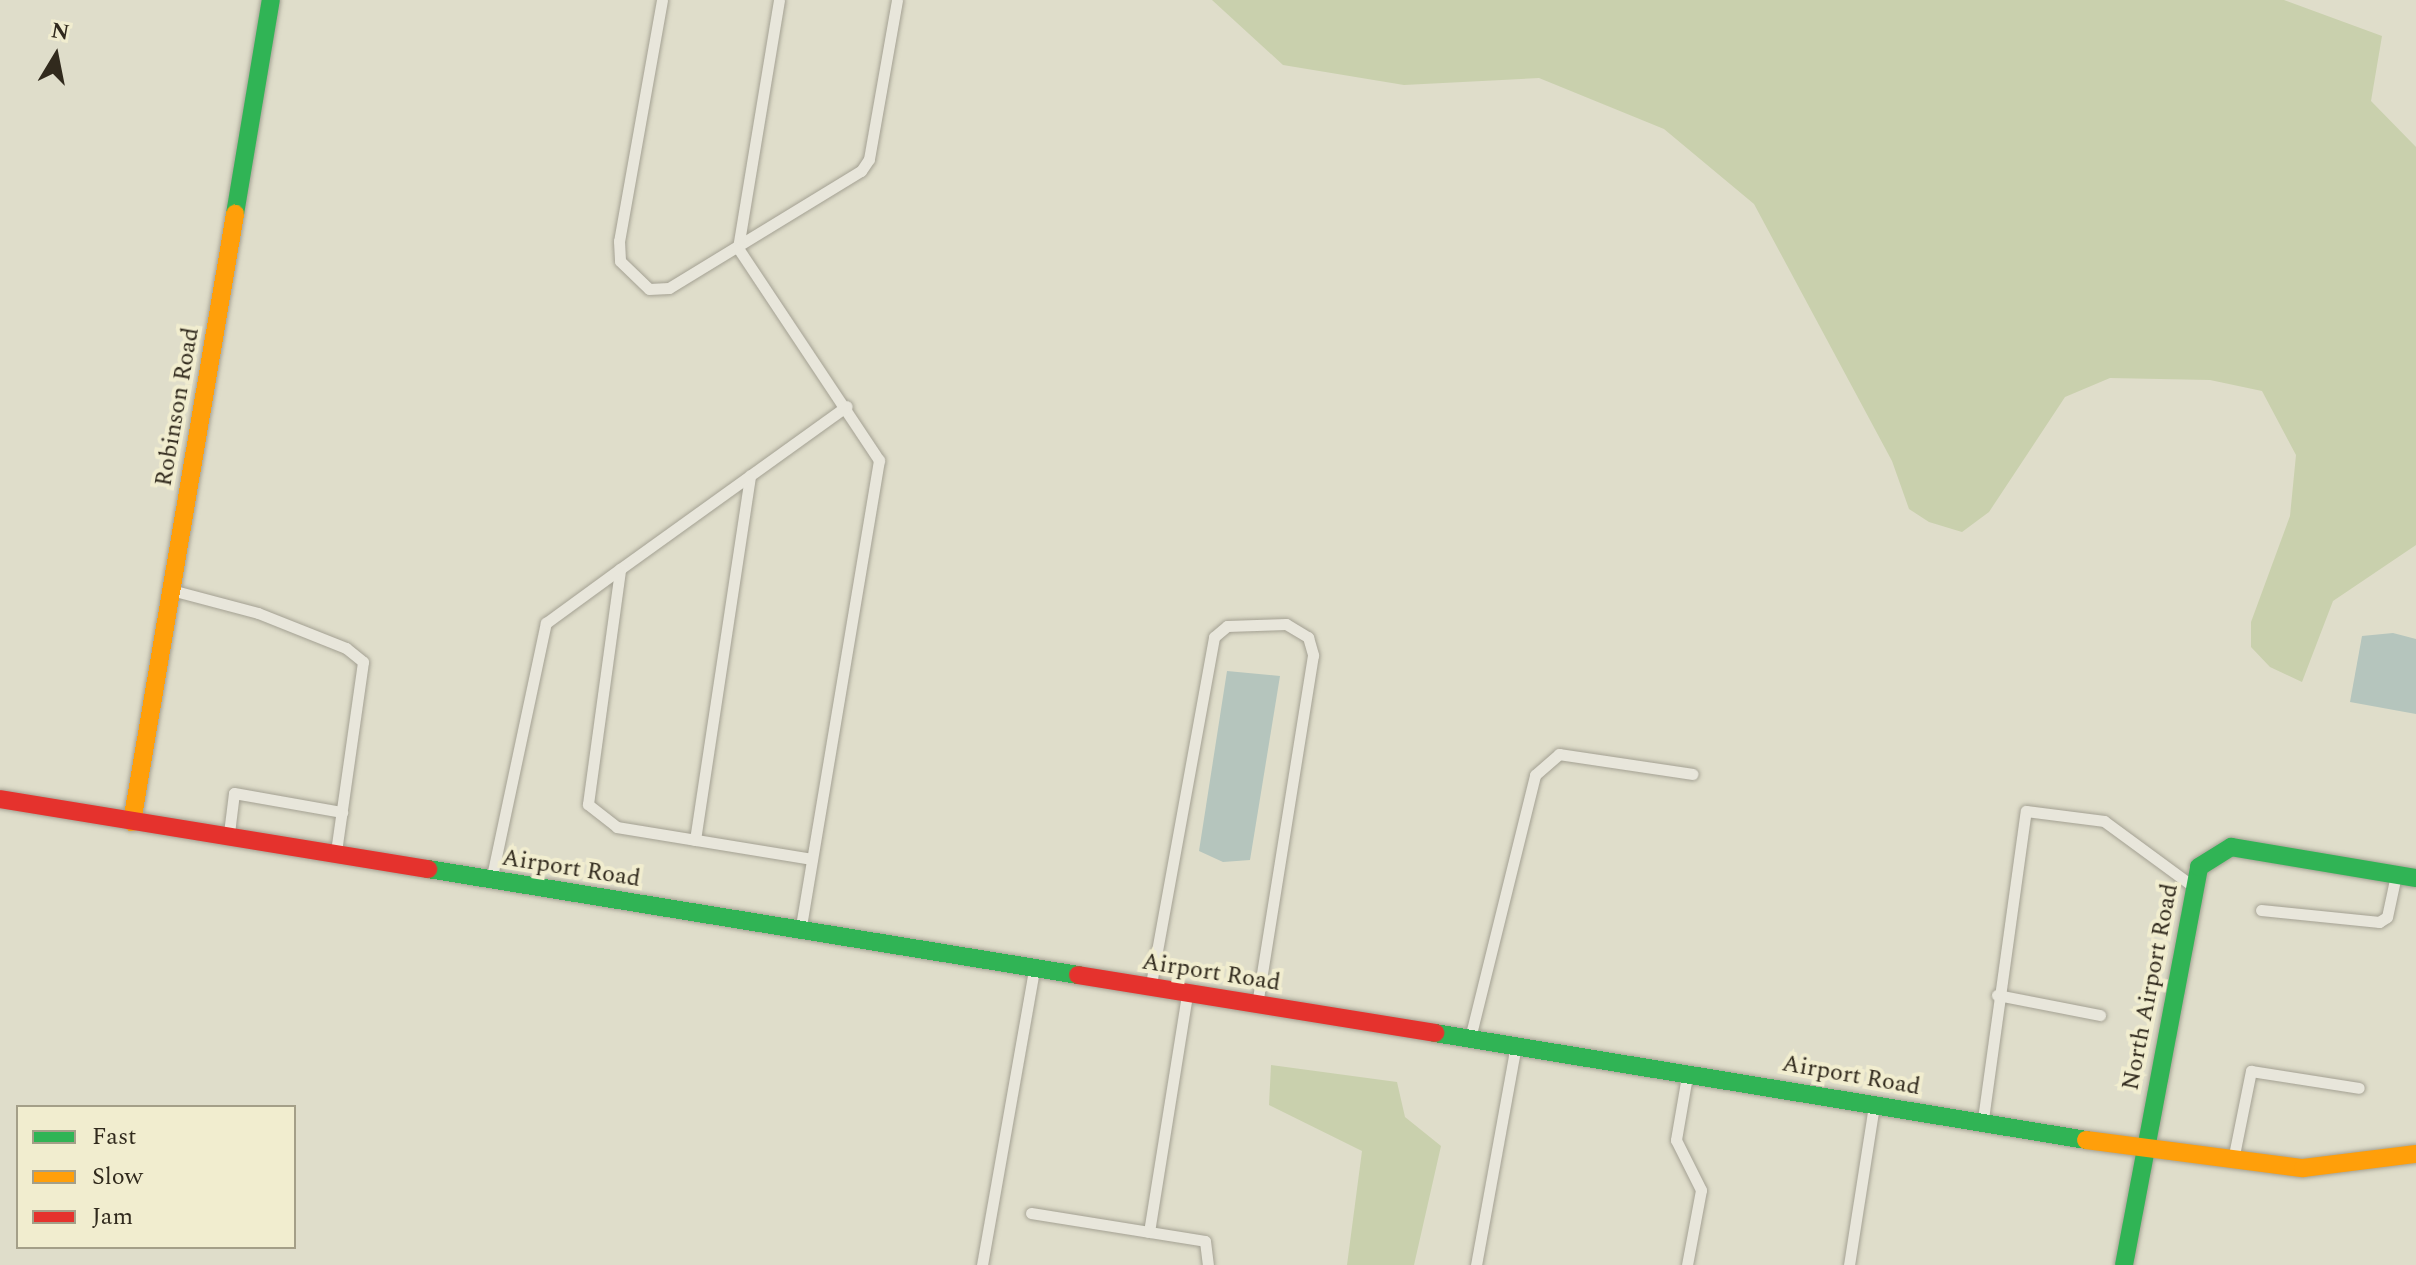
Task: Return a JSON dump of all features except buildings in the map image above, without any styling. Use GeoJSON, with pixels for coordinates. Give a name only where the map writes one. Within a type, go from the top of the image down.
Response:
{"type":"FeatureCollection","features":[{"type":"Feature","properties":{"kind":"street","name":"Robinson Road"},"geometry":{"type":"LineString","coordinates":[[132,822],[271,0]]}},
{"type":"Feature","properties":{"kind":"street","name":"Airport Road"},"geometry":{"type":"LineString","coordinates":[[0,799],[1187,994],[1687,1071],[2144,1149],[2303,1168],[2416,1154]]}},
{"type":"Feature","properties":{"kind":"street","name":"North Airport Road"},"geometry":{"type":"LineString","coordinates":[[2124,1265],[2199,867],[2231,847],[2416,878]]}},
{"type":"Feature","properties":{"kind":"lane"},"geometry":{"type":"LineString","coordinates":[[662,0],[620,261],[649,289],[669,288],[738,248],[869,159],[897,0]]}},
{"type":"Feature","properties":{"kind":"lane"},"geometry":{"type":"LineString","coordinates":[[779,0],[738,248],[847,406],[879,460],[800,931]]}},
{"type":"Feature","properties":{"kind":"lane"},"geometry":{"type":"LineString","coordinates":[[491,880],[546,623],[847,406]]}},
{"type":"Feature","properties":{"kind":"lane"},"geometry":{"type":"LineString","coordinates":[[695,840],[750,475]]}},
{"type":"Feature","properties":{"kind":"lane"},"geometry":{"type":"LineString","coordinates":[[620,569],[588,804],[617,827],[812,859]]}},
{"type":"Feature","properties":{"kind":"lane"},"geometry":{"type":"LineString","coordinates":[[171,590],[258,613],[346,648],[363,662],[335,855]]}},
{"type":"Feature","properties":{"kind":"lane"},"geometry":{"type":"LineString","coordinates":[[1151,988],[1214,637],[1227,626],[1286,624],[1308,637],[1313,655],[1257,1005]]}},
{"type":"Feature","properties":{"kind":"lane"},"geometry":{"type":"LineString","coordinates":[[1470,1039],[1535,775],[1559,754],[1693,774]]}},
{"type":"Feature","properties":{"kind":"lane"},"geometry":{"type":"LineString","coordinates":[[228,837],[234,793],[342,812]]}},
{"type":"Feature","properties":{"kind":"lane"},"geometry":{"type":"LineString","coordinates":[[1982,1123],[1997,995],[2026,811],[2104,821],[2195,888]]}},
{"type":"Feature","properties":{"kind":"lane"},"geometry":{"type":"LineString","coordinates":[[2261,910],[2379,922],[2387,917],[2396,875]]}},
{"type":"Feature","properties":{"kind":"lane"},"geometry":{"type":"LineString","coordinates":[[982,1265],[1034,969]]}},
{"type":"Feature","properties":{"kind":"lane"},"geometry":{"type":"LineString","coordinates":[[1149,1232],[1187,994]]}},
{"type":"Feature","properties":{"kind":"lane"},"geometry":{"type":"LineString","coordinates":[[1997,995],[2100,1015]]}},
{"type":"Feature","properties":{"kind":"lane"},"geometry":{"type":"LineString","coordinates":[[1476,1265],[1516,1046]]}},
{"type":"Feature","properties":{"kind":"lane"},"geometry":{"type":"LineString","coordinates":[[1687,1071],[1676,1140],[1701,1190],[1687,1265]]}},
{"type":"Feature","properties":{"kind":"lane"},"geometry":{"type":"LineString","coordinates":[[2233,1160],[2251,1071],[2359,1088]]}},
{"type":"Feature","properties":{"kind":"lane"},"geometry":{"type":"LineString","coordinates":[[1849,1265],[1874,1105]]}},
{"type":"Feature","properties":{"kind":"lane"},"geometry":{"type":"LineString","coordinates":[[1031,1213],[1205,1241],[1208,1265]]}},
{"type":"Feature","properties":{"kind":"green space"},"geometry":{"type":"Polygon","coordinates":[[[1212,0],[2284,0],[2382,36],[2371,101],[2416,147],[2416,545],[2333,601],[2302,682],[2270,667],[2251,647],[2251,622],[2290,516],[2296,455],[2262,391],[2210,380],[2110,378],[2065,397],[1989,512],[1962,532],[1929,522],[1909,509],[1892,461],[1754,204],[1664,129],[1539,78],[1404,85],[1283,65],[1212,0]]]}},
{"type":"Feature","properties":{"kind":"green space"},"geometry":{"type":"Polygon","coordinates":[[[1271,1065],[1397,1082],[1405,1117],[1441,1146],[1414,1265],[1347,1265],[1362,1151],[1269,1105],[1271,1065]]]}},
{"type":"Feature","properties":{"kind":"shaded area"},"geometry":{"type":"Polygon","coordinates":[[[2393,633],[2416,639],[2416,714],[2350,702],[2362,636],[2393,633]]]}},
{"type":"Feature","properties":{"kind":"shaded area"},"geometry":{"type":"Polygon","coordinates":[[[1227,671],[1280,676],[1250,860],[1223,862],[1199,851],[1227,671]]]}},
{"type":"Feature","properties":{"kind":"traffic: fast"},"geometry":{"type":"LineString","coordinates":[[235,214],[271,0]]}},
{"type":"Feature","properties":{"kind":"traffic: fast"},"geometry":{"type":"LineString","coordinates":[[2124,1265],[2199,867],[2231,847],[2416,878]]}},
{"type":"Feature","properties":{"kind":"traffic: fast"},"geometry":{"type":"LineString","coordinates":[[428,869],[1078,975]]}},
{"type":"Feature","properties":{"kind":"traffic: fast"},"geometry":{"type":"LineString","coordinates":[[1435,1033],[2086,1140]]}},
{"type":"Feature","properties":{"kind":"traffic: slow"},"geometry":{"type":"LineString","coordinates":[[132,822],[235,214]]}},
{"type":"Feature","properties":{"kind":"traffic: slow"},"geometry":{"type":"LineString","coordinates":[[2086,1140],[2303,1168],[2416,1154]]}},
{"type":"Feature","properties":{"kind":"traffic: jam"},"geometry":{"type":"LineString","coordinates":[[0,799],[428,869]]}},
{"type":"Feature","properties":{"kind":"traffic: jam"},"geometry":{"type":"LineString","coordinates":[[1078,975],[1435,1033]]}}]}
